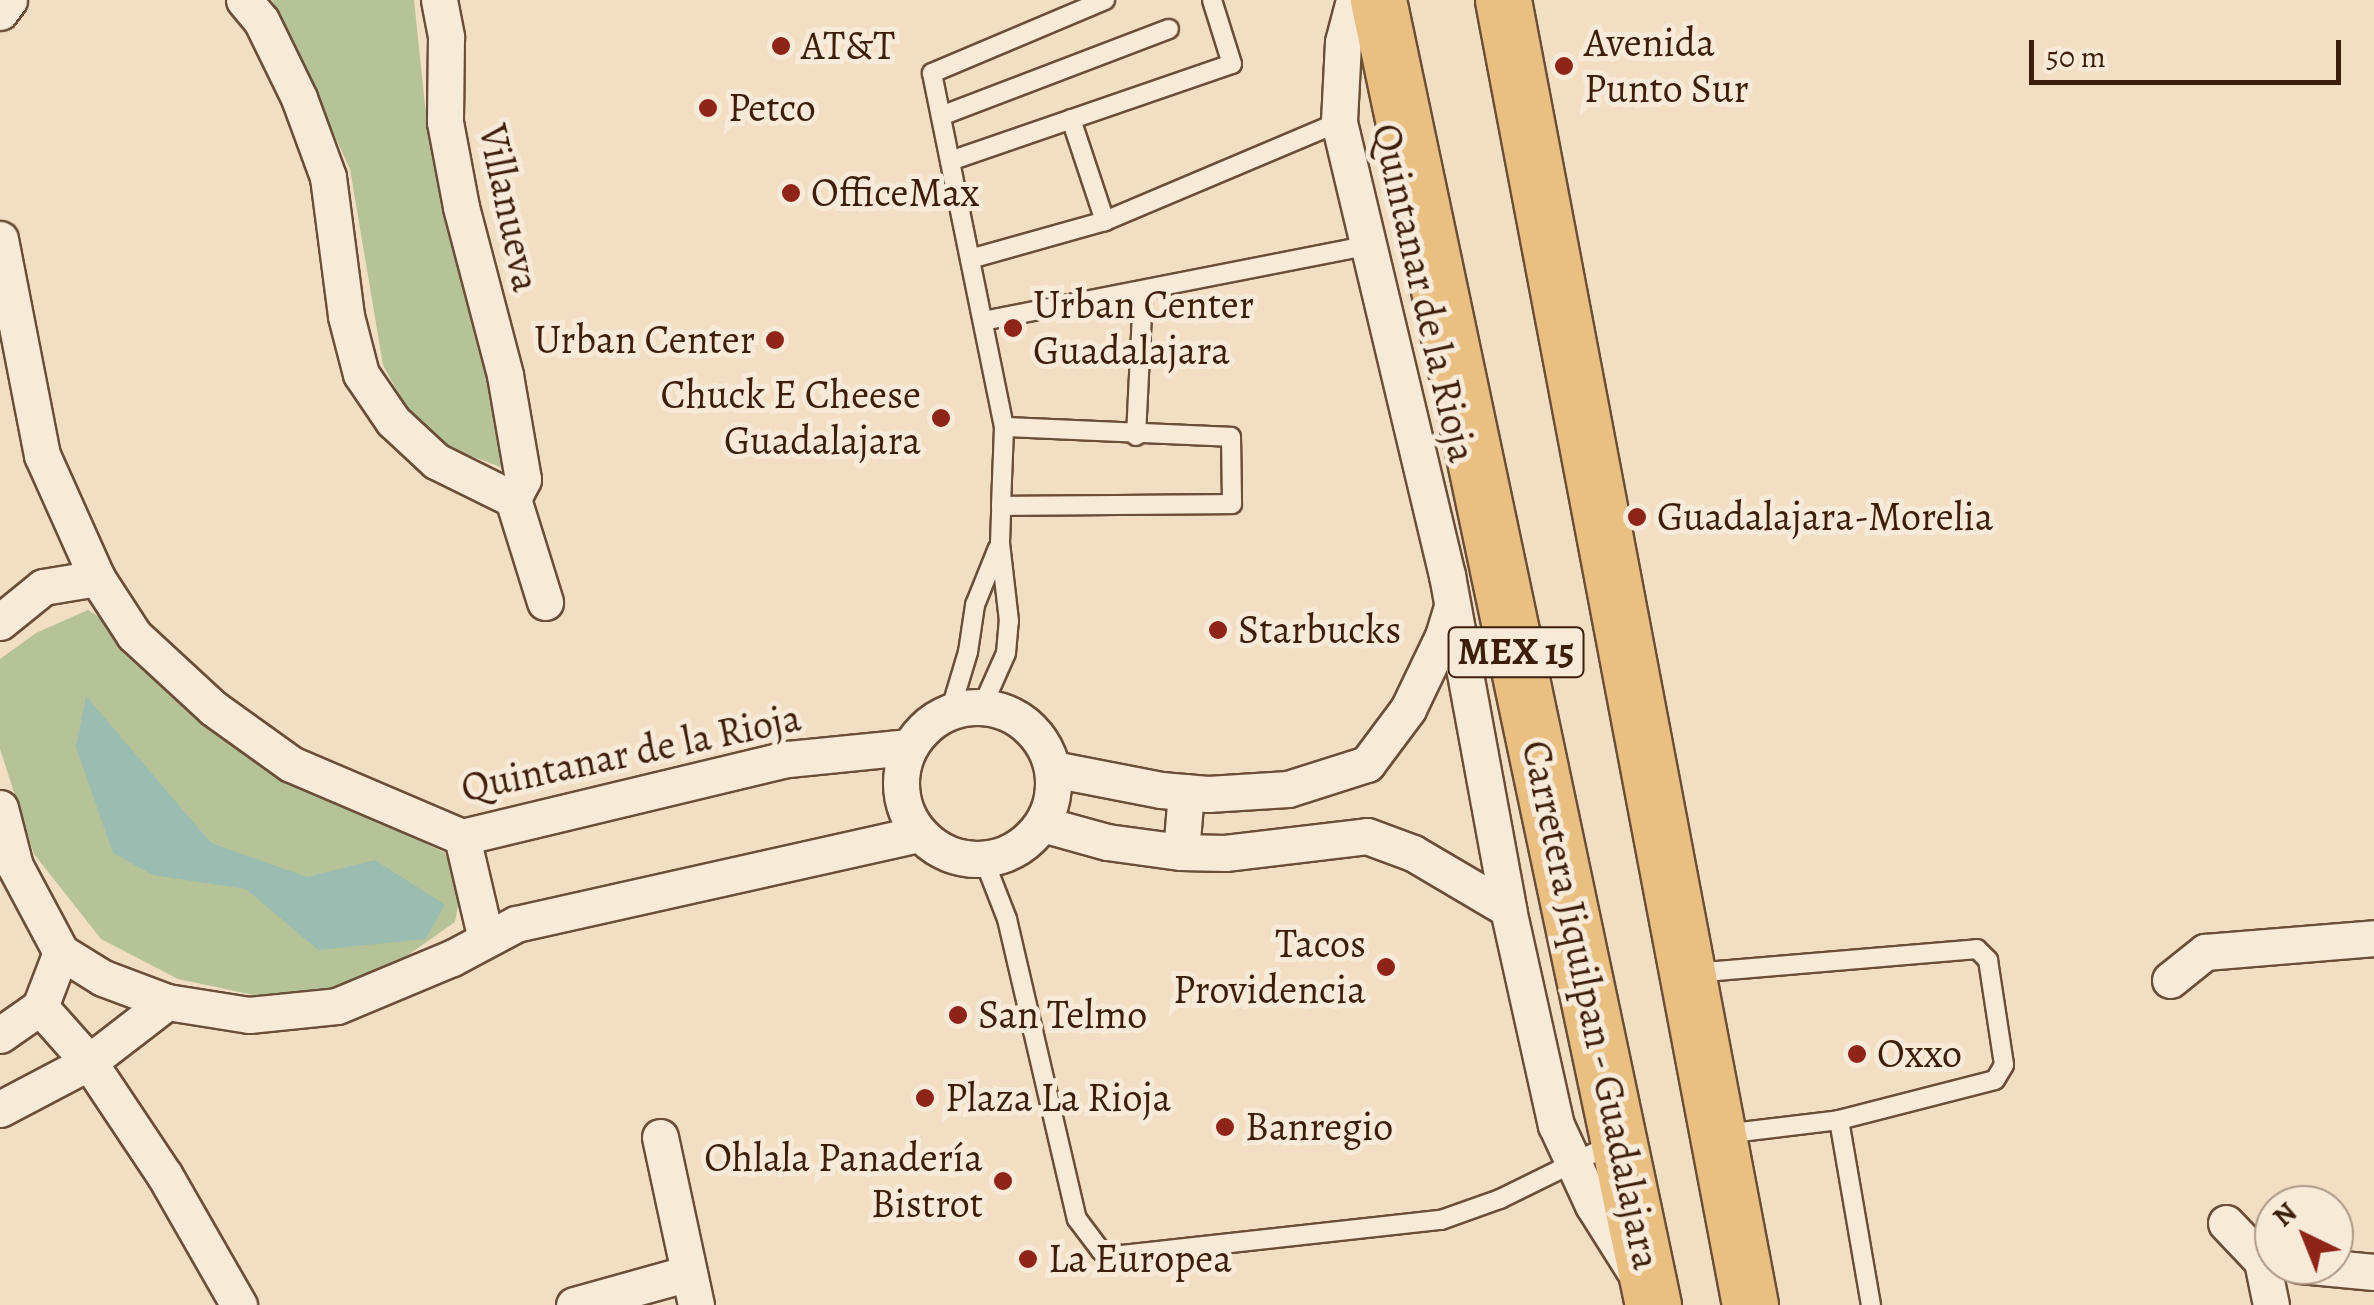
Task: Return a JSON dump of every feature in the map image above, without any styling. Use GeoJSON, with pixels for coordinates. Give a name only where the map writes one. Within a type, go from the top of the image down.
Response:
{"type":"FeatureCollection","features":[{"type":"Feature","properties":{"kind":"highway","name":"Carretera Jiquilpan - Guadalajara"},"geometry":{"type":"LineString","coordinates":[[1378,0],[1596,1153],[1653,1300]]}},
{"type":"Feature","properties":{"kind":"highway","name":"MEX 15"},"geometry":{"type":"LineString","coordinates":[[1503,0],[1750,1305]]}},
{"type":"Feature","properties":{"kind":"street"},"geometry":{"type":"LineString","coordinates":[[0,12],[9,0]]}},
{"type":"Feature","properties":{"kind":"street"},"geometry":{"type":"LineString","coordinates":[[244,0],[261,20],[299,98],[328,177],[346,316],[361,374],[393,421],[436,461],[513,499]]}},
{"type":"Feature","properties":{"kind":"street","name":"Villanueva"},"geometry":{"type":"LineString","coordinates":[[439,0],[446,37],[445,122],[461,207],[505,376],[523,479],[513,499],[545,602]]}},
{"type":"Feature","properties":{"kind":"street","name":"Quintanar de la Rioja"},"geometry":{"type":"LineString","coordinates":[[1354,0],[1342,42],[1339,122],[1452,604],[1508,909],[1556,1124],[1596,1153]]}},
{"type":"Feature","properties":{"kind":"street","name":"Quintanar de la Rioja"},"geometry":{"type":"LineString","coordinates":[[0,239],[42,454],[97,578],[134,635],[213,708],[291,764],[462,838],[788,759],[910,747]]}},
{"type":"Feature","properties":{"kind":"street"},"geometry":{"type":"LineString","coordinates":[[0,622],[43,586],[97,578]]}},
{"type":"Feature","properties":{"kind":"street"},"geometry":{"type":"LineString","coordinates":[[1053,768],[1186,792],[1288,789],[1366,764],[1408,708],[1444,636],[1452,604]]}},
{"type":"Feature","properties":{"kind":"street"},"geometry":{"type":"LineString","coordinates":[[966,710],[1007,712],[1028,726],[1044,745],[1053,768],[1050,806],[1042,824],[1027,842],[984,860],[960,858],[938,849],[920,834],[907,815],[901,792],[910,747],[934,720],[966,710]]}},
{"type":"Feature","properties":{"kind":"street"},"geometry":{"type":"LineString","coordinates":[[1181,852],[1186,792]]}},
{"type":"Feature","properties":{"kind":"street"},"geometry":{"type":"LineString","coordinates":[[0,808],[15,866],[61,952],[103,978],[167,1002],[248,1015],[337,1006],[516,924],[920,834]]}},
{"type":"Feature","properties":{"kind":"street"},"geometry":{"type":"LineString","coordinates":[[1042,824],[1107,842],[1181,852],[1225,853],[1367,836],[1414,853],[1508,909]]}},
{"type":"Feature","properties":{"kind":"street"},"geometry":{"type":"LineString","coordinates":[[462,838],[486,939]]}},
{"type":"Feature","properties":{"kind":"street"},"geometry":{"type":"LineString","coordinates":[[2170,980],[2205,952],[2374,938]]}},
{"type":"Feature","properties":{"kind":"street"},"geometry":{"type":"LineString","coordinates":[[0,1035],[40,1006],[61,952]]}},
{"type":"Feature","properties":{"kind":"street"},"geometry":{"type":"LineString","coordinates":[[0,1109],[89,1062],[167,1002]]}},
{"type":"Feature","properties":{"kind":"street"},"geometry":{"type":"LineString","coordinates":[[40,1006],[89,1062],[165,1176],[239,1305]]}},
{"type":"Feature","properties":{"kind":"street"},"geometry":{"type":"LineString","coordinates":[[574,1305],[693,1289],[660,1137]]}},
{"type":"Feature","properties":{"kind":"street"},"geometry":{"type":"LineString","coordinates":[[2226,1223],[2254,1249]]}},
{"type":"Feature","properties":{"kind":"lane"},"geometry":{"type":"LineString","coordinates":[[966,710],[1006,653],[1000,543],[1004,427],[932,73],[1106,0]]}},
{"type":"Feature","properties":{"kind":"lane"},"geometry":{"type":"LineString","coordinates":[[950,161],[1232,64],[1212,0]]}},
{"type":"Feature","properties":{"kind":"lane"},"geometry":{"type":"LineString","coordinates":[[941,116],[1169,29]]}},
{"type":"Feature","properties":{"kind":"lane"},"geometry":{"type":"LineString","coordinates":[[1071,119],[1105,221]]}},
{"type":"Feature","properties":{"kind":"lane"},"geometry":{"type":"LineString","coordinates":[[970,259],[1105,221],[1339,122]]}},
{"type":"Feature","properties":{"kind":"lane"},"geometry":{"type":"LineString","coordinates":[[982,321],[1143,293],[1368,246]]}},
{"type":"Feature","properties":{"kind":"lane"},"geometry":{"type":"LineString","coordinates":[[1136,436],[1143,293]]}},
{"type":"Feature","properties":{"kind":"lane"},"geometry":{"type":"LineString","coordinates":[[1001,506],[1232,504],[1231,437],[1136,436],[1004,427]]}},
{"type":"Feature","properties":{"kind":"lane"},"geometry":{"type":"LineString","coordinates":[[966,710],[975,605],[1000,543]]}},
{"type":"Feature","properties":{"kind":"lane"},"geometry":{"type":"LineString","coordinates":[[984,860],[1006,919],[1077,1219],[1088,1239],[1101,1251],[1122,1255],[1440,1220],[1500,1199],[1596,1153]]}},
{"type":"Feature","properties":{"kind":"lane"},"geometry":{"type":"LineString","coordinates":[[1685,974],[1977,949],[1988,960],[2004,1065],[1995,1080],[1840,1120],[1715,1136]]}},
{"type":"Feature","properties":{"kind":"lane"},"geometry":{"type":"LineString","coordinates":[[1840,1120],[1872,1305]]}},
{"type":"Feature","properties":{"kind":"green space"},"geometry":{"type":"Polygon","coordinates":[[[272,0],[414,0],[425,105],[439,179],[488,368],[506,469],[452,449],[409,413],[383,365],[350,169],[272,0]]]}},
{"type":"Feature","properties":{"kind":"green space"},"geometry":{"type":"Polygon","coordinates":[[[88,610],[109,623],[283,775],[445,853],[461,889],[455,922],[351,995],[297,1004],[178,979],[101,939],[34,854],[0,749],[0,659],[36,633],[88,610]]]}},
{"type":"Feature","properties":{"kind":"water"},"geometry":{"type":"Polygon","coordinates":[[[86,696],[211,843],[307,877],[375,860],[445,905],[425,939],[318,950],[246,889],[153,875],[113,853],[76,747],[86,696]]]}},
{"type":"Feature","properties":{"kind":"place","name":"AT&T"},"geometry":{"type":"Point","coordinates":[781,46]}},
{"type":"Feature","properties":{"kind":"place","name":"Avenida Punto Sur"},"geometry":{"type":"Point","coordinates":[1564,66]}},
{"type":"Feature","properties":{"kind":"place","name":"Petco"},"geometry":{"type":"Point","coordinates":[708,108]}},
{"type":"Feature","properties":{"kind":"place","name":"OfficeMax"},"geometry":{"type":"Point","coordinates":[791,193]}},
{"type":"Feature","properties":{"kind":"place","name":"Urban Center Guadalajara"},"geometry":{"type":"Point","coordinates":[1013,328]}},
{"type":"Feature","properties":{"kind":"place","name":"Urban Center"},"geometry":{"type":"Point","coordinates":[775,340]}},
{"type":"Feature","properties":{"kind":"place","name":"Chuck E Cheese Guadalajara"},"geometry":{"type":"Point","coordinates":[941,418]}},
{"type":"Feature","properties":{"kind":"place","name":"Guadalajara-Morelia"},"geometry":{"type":"Point","coordinates":[1637,517]}},
{"type":"Feature","properties":{"kind":"place","name":"Starbucks"},"geometry":{"type":"Point","coordinates":[1218,630]}},
{"type":"Feature","properties":{"kind":"place","name":"Tacos Providencia"},"geometry":{"type":"Point","coordinates":[1386,967]}},
{"type":"Feature","properties":{"kind":"place","name":"San Telmo"},"geometry":{"type":"Point","coordinates":[958,1015]}},
{"type":"Feature","properties":{"kind":"place","name":"Oxxo"},"geometry":{"type":"Point","coordinates":[1857,1054]}},
{"type":"Feature","properties":{"kind":"place","name":"Plaza La Rioja"},"geometry":{"type":"Point","coordinates":[925,1098]}},
{"type":"Feature","properties":{"kind":"place","name":"Banregio"},"geometry":{"type":"Point","coordinates":[1225,1127]}},
{"type":"Feature","properties":{"kind":"place","name":"Ohlala Panadería Bistrot"},"geometry":{"type":"Point","coordinates":[1003,1181]}},
{"type":"Feature","properties":{"kind":"place","name":"La Europea"},"geometry":{"type":"Point","coordinates":[1028,1259]}}]}
